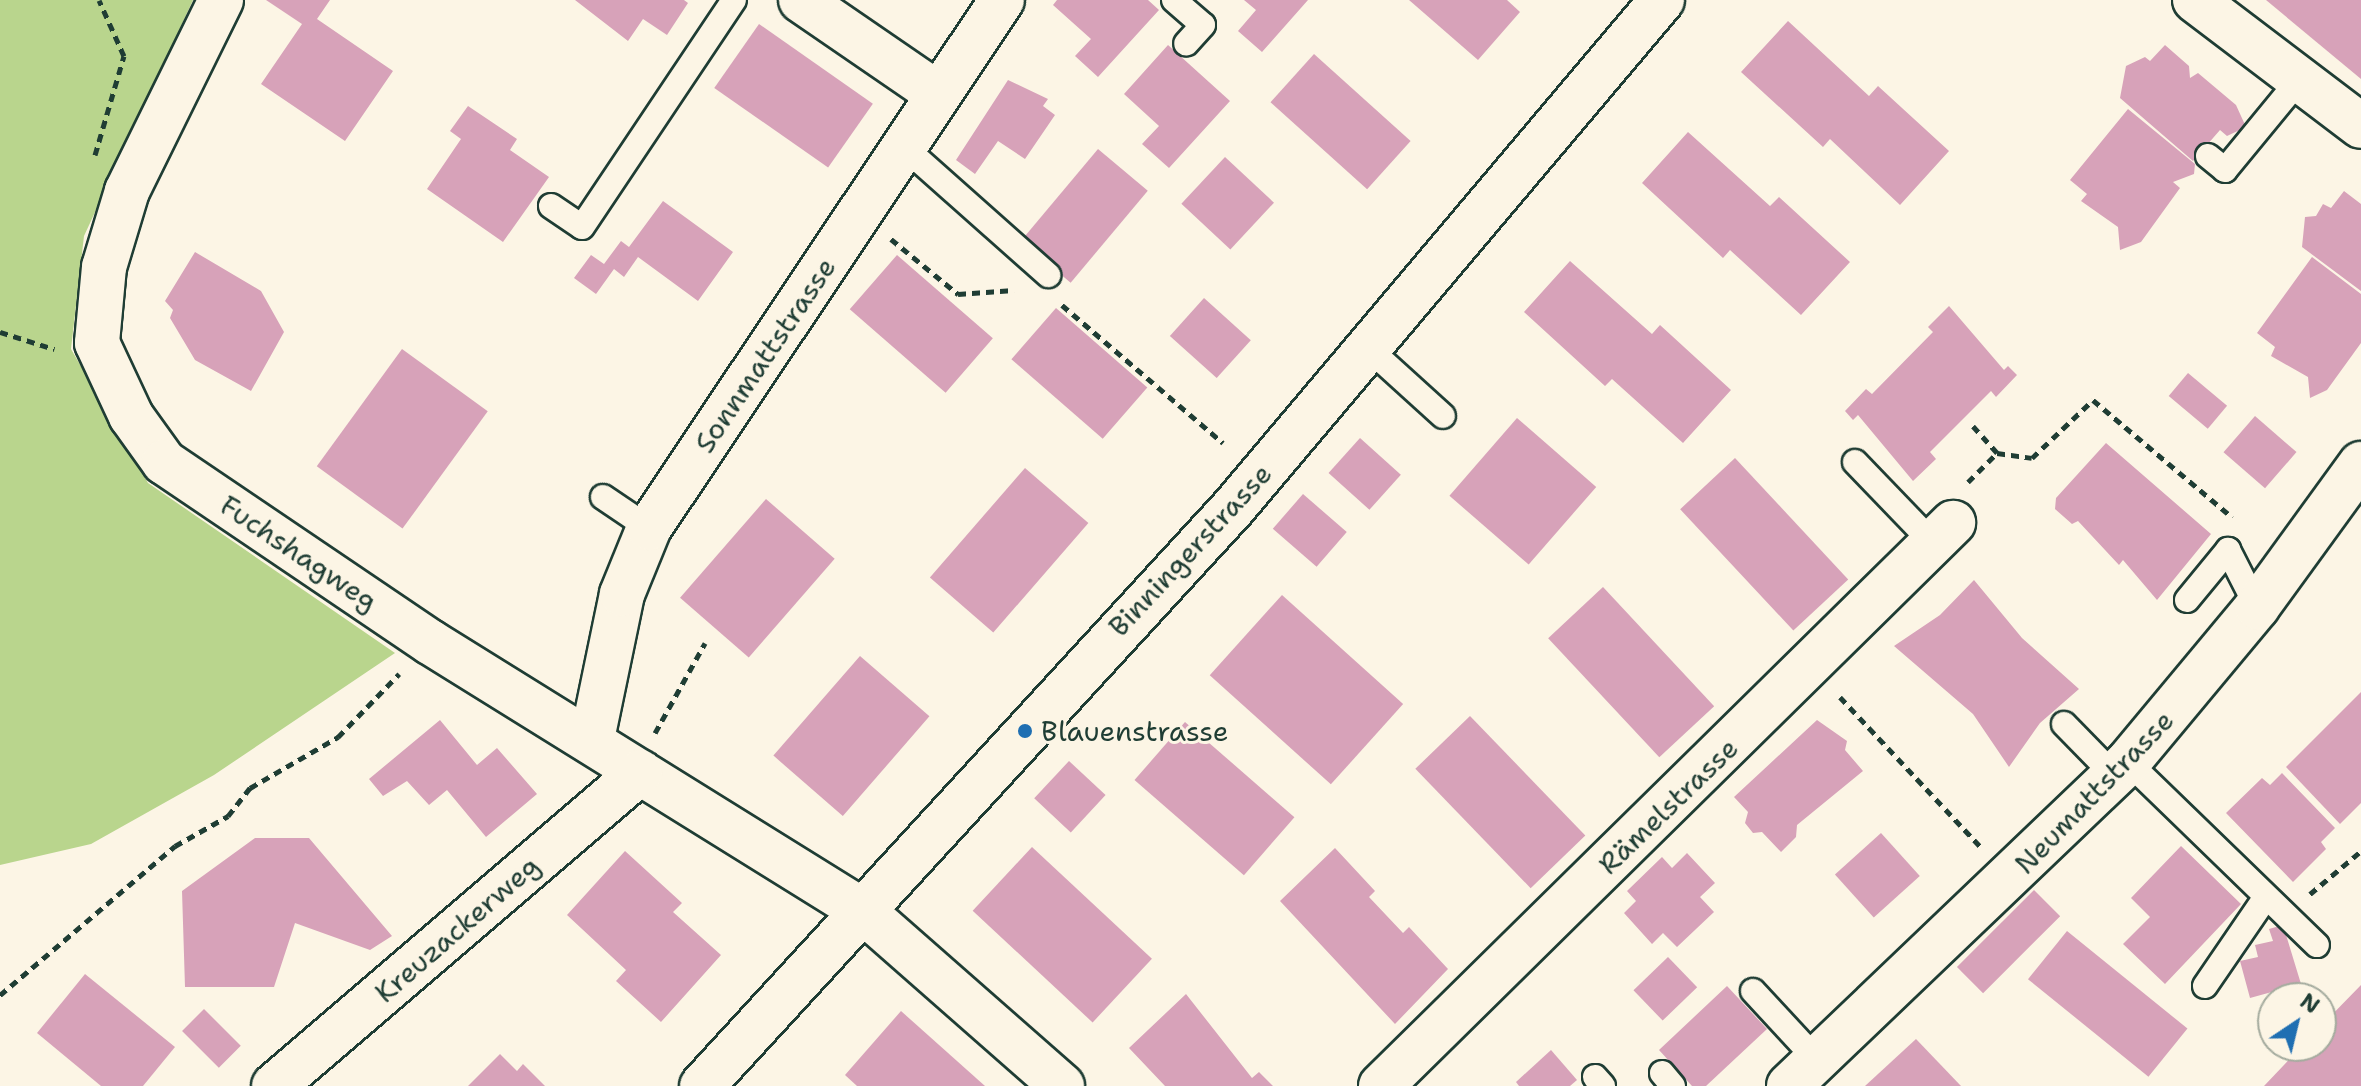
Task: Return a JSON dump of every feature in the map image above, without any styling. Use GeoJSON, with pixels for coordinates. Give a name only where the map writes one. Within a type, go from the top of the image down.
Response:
{"type":"FeatureCollection","features":[{"type":"Feature","properties":{"kind":"street","name":"Fuchshagweg"},"geometry":{"type":"LineString","coordinates":[[221,0],[127,191],[104,267],[97,343],[131,416],[164,462],[430,642],[592,739],[863,911]]}},
{"type":"Feature","properties":{"kind":"street"},"geometry":{"type":"LineString","coordinates":[[801,0],[938,94]]}},
{"type":"Feature","properties":{"kind":"street","name":"Sonnmattstrasse"},"geometry":{"type":"LineString","coordinates":[[592,739],[622,594],[649,528],[1002,0]]}},
{"type":"Feature","properties":{"kind":"street","name":"Binningerstrasse"},"geometry":{"type":"LineString","coordinates":[[702,1086],[1233,508],[1662,0]]}},
{"type":"Feature","properties":{"kind":"street"},"geometry":{"type":"LineString","coordinates":[[2195,0],[2361,126]]}},
{"type":"Feature","properties":{"kind":"street","name":"Neumattstrasse"},"geometry":{"type":"LineString","coordinates":[[1803,1073],[2010,878],[2121,768],[2257,607],[2361,464]]}},
{"type":"Feature","properties":{"kind":"street","name":"Rämelstrasse"},"geometry":{"type":"LineString","coordinates":[[1381,1086],[1811,667],[1943,533]]}},
{"type":"Feature","properties":{"kind":"street","name":"Kreuzackerweg"},"geometry":{"type":"LineString","coordinates":[[274,1086],[638,770]]}},
{"type":"Feature","properties":{"kind":"street"},"geometry":{"type":"LineString","coordinates":[[863,911],[1062,1086]]}},
{"type":"Feature","properties":{"kind":"lane"},"geometry":{"type":"LineString","coordinates":[[551,206],[582,227],[734,0]]}},
{"type":"Feature","properties":{"kind":"lane"},"geometry":{"type":"LineString","coordinates":[[1174,0],[1203,25],[1186,44]]}},
{"type":"Feature","properties":{"kind":"lane"},"geometry":{"type":"LineString","coordinates":[[2208,156],[2225,170],[2299,80]]}},
{"type":"Feature","properties":{"kind":"lane"},"geometry":{"type":"LineString","coordinates":[[904,147],[1043,287]]}},
{"type":"Feature","properties":{"kind":"lane"},"geometry":{"type":"LineString","coordinates":[[1368,348],[1443,416]]}},
{"type":"Feature","properties":{"kind":"lane"},"geometry":{"type":"LineString","coordinates":[[1855,462],[1943,533]]}},
{"type":"Feature","properties":{"kind":"lane"},"geometry":{"type":"LineString","coordinates":[[603,497],[649,528]]}},
{"type":"Feature","properties":{"kind":"lane"},"geometry":{"type":"LineString","coordinates":[[2187,600],[2228,550],[2257,607]]}},
{"type":"Feature","properties":{"kind":"lane"},"geometry":{"type":"LineString","coordinates":[[2064,724],[2121,768],[2317,945]]}},
{"type":"Feature","properties":{"kind":"lane"},"geometry":{"type":"LineString","coordinates":[[2205,986],[2266,897]]}},
{"type":"Feature","properties":{"kind":"lane"},"geometry":{"type":"LineString","coordinates":[[1753,991],[1803,1073]]}},
{"type":"Feature","properties":{"kind":"path"},"geometry":{"type":"LineString","coordinates":[[99,0],[124,56],[92,153],[127,191]]}},
{"type":"Feature","properties":{"kind":"path"},"geometry":{"type":"LineString","coordinates":[[860,214],[958,294],[1043,287],[1223,443]]}},
{"type":"Feature","properties":{"kind":"path"},"geometry":{"type":"LineString","coordinates":[[1973,426],[1997,453],[2032,458],[2093,400],[2288,565]]}},
{"type":"Feature","properties":{"kind":"path"},"geometry":{"type":"LineString","coordinates":[[1943,533],[1944,507],[1997,453]]}},
{"type":"Feature","properties":{"kind":"path"},"geometry":{"type":"LineString","coordinates":[[0,995],[175,846],[228,816],[250,788],[338,737],[430,642]]}},
{"type":"Feature","properties":{"kind":"path"},"geometry":{"type":"LineString","coordinates":[[638,770],[705,643]]}},
{"type":"Feature","properties":{"kind":"path"},"geometry":{"type":"LineString","coordinates":[[1811,667],[2010,878]]}},
{"type":"Feature","properties":{"kind":"green space"},"geometry":{"type":"Polygon","coordinates":[[[0,0],[193,0],[84,236],[71,349],[148,483],[395,653],[214,775],[91,844],[0,865],[0,0]]]}},
{"type":"Feature","properties":{"kind":"building"},"geometry":{"type":"Polygon","coordinates":[[[266,0],[330,0],[317,19],[393,71],[345,141],[261,84],[302,24],[266,0]]]}},
{"type":"Feature","properties":{"kind":"building"},"geometry":{"type":"Polygon","coordinates":[[[575,0],[684,0],[688,3],[667,35],[643,19],[628,41],[575,0]]]}},
{"type":"Feature","properties":{"kind":"building"},"geometry":{"type":"Polygon","coordinates":[[[1057,0],[1148,0],[1159,10],[1098,77],[1075,56],[1091,39],[1053,5],[1057,0]]]}},
{"type":"Feature","properties":{"kind":"building"},"geometry":{"type":"Polygon","coordinates":[[[1244,0],[1308,0],[1262,52],[1238,31],[1256,10],[1244,0]]]}},
{"type":"Feature","properties":{"kind":"building"},"geometry":{"type":"Polygon","coordinates":[[[1409,0],[1507,0],[1520,12],[1478,60],[1409,0]]]}},
{"type":"Feature","properties":{"kind":"building"},"geometry":{"type":"Polygon","coordinates":[[[2266,0],[2361,0],[2361,79],[2266,0]]]}},
{"type":"Feature","properties":{"kind":"building"},"geometry":{"type":"Polygon","coordinates":[[[1788,21],[1869,96],[1878,86],[1949,151],[1900,205],[1830,139],[1823,147],[1741,72],[1788,21]]]}},
{"type":"Feature","properties":{"kind":"building"},"geometry":{"type":"Polygon","coordinates":[[[759,24],[873,104],[828,168],[714,88],[759,24]]]}},
{"type":"Feature","properties":{"kind":"building"},"geometry":{"type":"Polygon","coordinates":[[[1168,45],[1230,101],[1169,168],[1142,144],[1159,126],[1124,94],[1168,45]]]}},
{"type":"Feature","properties":{"kind":"building"},"geometry":{"type":"Polygon","coordinates":[[[2165,45],[2189,66],[2190,78],[2198,73],[2236,105],[2246,127],[2227,136],[2220,130],[2193,161],[2120,98],[2126,66],[2145,57],[2150,61],[2165,45]]]}},
{"type":"Feature","properties":{"kind":"building"},"geometry":{"type":"Polygon","coordinates":[[[1314,54],[1411,141],[1367,189],[1271,102],[1314,54]]]}},
{"type":"Feature","properties":{"kind":"building"},"geometry":{"type":"Polygon","coordinates":[[[1008,80],[1048,99],[1043,106],[1055,115],[1025,159],[998,141],[975,174],[956,160],[1008,80]]]}},
{"type":"Feature","properties":{"kind":"building"},"geometry":{"type":"Polygon","coordinates":[[[468,106],[517,139],[510,150],[549,177],[503,242],[427,189],[461,139],[450,131],[468,106]]]}},
{"type":"Feature","properties":{"kind":"building"},"geometry":{"type":"Polygon","coordinates":[[[2128,109],[2195,164],[2194,174],[2173,182],[2180,188],[2141,242],[2120,250],[2118,227],[2081,201],[2087,194],[2070,180],[2128,109]]]}},
{"type":"Feature","properties":{"kind":"building"},"geometry":{"type":"Polygon","coordinates":[[[1688,132],[1770,206],[1779,197],[1850,262],[1801,315],[1730,250],[1723,258],[1642,183],[1688,132]]]}},
{"type":"Feature","properties":{"kind":"building"},"geometry":{"type":"Polygon","coordinates":[[[1098,149],[1148,191],[1071,283],[1021,241],[1098,149]]]}},
{"type":"Feature","properties":{"kind":"building"},"geometry":{"type":"Polygon","coordinates":[[[1225,157],[1274,203],[1230,250],[1181,204],[1225,157]]]}},
{"type":"Feature","properties":{"kind":"building"},"geometry":{"type":"Polygon","coordinates":[[[2344,191],[2361,204],[2361,291],[2302,247],[2305,217],[2316,216],[2323,204],[2331,208],[2344,191]]]}},
{"type":"Feature","properties":{"kind":"building"},"geometry":{"type":"Polygon","coordinates":[[[663,201],[733,252],[698,301],[638,257],[624,277],[614,269],[596,294],[574,278],[591,255],[604,264],[621,241],[629,247],[663,201]]]}},
{"type":"Feature","properties":{"kind":"building"},"geometry":{"type":"Polygon","coordinates":[[[195,252],[261,291],[284,332],[251,391],[195,360],[170,318],[173,310],[165,301],[195,252]]]}},
{"type":"Feature","properties":{"kind":"building"},"geometry":{"type":"Polygon","coordinates":[[[897,255],[993,338],[946,393],[850,309],[897,255]]]}},
{"type":"Feature","properties":{"kind":"building"},"geometry":{"type":"Polygon","coordinates":[[[2312,257],[2361,294],[2361,343],[2327,390],[2310,398],[2308,377],[2271,356],[2275,347],[2257,333],[2312,257]]]}},
{"type":"Feature","properties":{"kind":"building"},"geometry":{"type":"Polygon","coordinates":[[[1570,261],[1652,334],[1660,325],[1731,390],[1683,443],[1612,379],[1605,386],[1524,312],[1570,261]]]}},
{"type":"Feature","properties":{"kind":"building"},"geometry":{"type":"Polygon","coordinates":[[[1204,298],[1251,340],[1217,378],[1170,336],[1204,298]]]}},
{"type":"Feature","properties":{"kind":"building"},"geometry":{"type":"Polygon","coordinates":[[[1949,306],[2004,370],[2008,366],[2017,375],[1996,397],[1991,391],[1930,452],[1936,459],[1913,481],[1858,415],[1853,420],[1845,411],[1866,389],[1872,394],[1933,332],[1928,327],[1949,306]]]}},
{"type":"Feature","properties":{"kind":"building"},"geometry":{"type":"Polygon","coordinates":[[[1056,308],[1147,387],[1103,439],[1011,359],[1056,308]]]}},
{"type":"Feature","properties":{"kind":"building"},"geometry":{"type":"Polygon","coordinates":[[[402,349],[488,411],[403,529],[317,466],[402,349]]]}},
{"type":"Feature","properties":{"kind":"building"},"geometry":{"type":"Polygon","coordinates":[[[2188,373],[2227,406],[2208,429],[2169,396],[2188,373]]]}},
{"type":"Feature","properties":{"kind":"building"},"geometry":{"type":"Polygon","coordinates":[[[2255,416],[2297,452],[2265,488],[2224,452],[2255,416]]]}},
{"type":"Feature","properties":{"kind":"building"},"geometry":{"type":"Polygon","coordinates":[[[1517,418],[1596,487],[1529,565],[1449,496],[1517,418]]]}},
{"type":"Feature","properties":{"kind":"building"},"geometry":{"type":"Polygon","coordinates":[[[1360,438],[1401,475],[1369,510],[1329,473],[1360,438]]]}},
{"type":"Feature","properties":{"kind":"building"},"geometry":{"type":"Polygon","coordinates":[[[2106,443],[2211,534],[2157,600],[2123,560],[2119,565],[2078,521],[2072,524],[2055,509],[2056,498],[2106,443]]]}},
{"type":"Feature","properties":{"kind":"building"},"geometry":{"type":"Polygon","coordinates":[[[1735,458],[1848,579],[1793,631],[1680,509],[1735,458]]]}},
{"type":"Feature","properties":{"kind":"building"},"geometry":{"type":"Polygon","coordinates":[[[1025,468],[1088,523],[993,633],[930,577],[1025,468]]]}},
{"type":"Feature","properties":{"kind":"building"},"geometry":{"type":"Polygon","coordinates":[[[1303,494],[1347,532],[1317,567],[1273,529],[1303,494]]]}},
{"type":"Feature","properties":{"kind":"building"},"geometry":{"type":"Polygon","coordinates":[[[766,499],[835,559],[749,658],[680,598],[766,499]]]}},
{"type":"Feature","properties":{"kind":"building"},"geometry":{"type":"Polygon","coordinates":[[[1974,580],[2022,638],[2079,689],[2040,723],[2009,767],[1973,714],[1894,646],[1940,615],[1974,580]]]}},
{"type":"Feature","properties":{"kind":"building"},"geometry":{"type":"Polygon","coordinates":[[[1603,587],[1714,706],[1659,757],[1548,638],[1603,587]]]}},
{"type":"Feature","properties":{"kind":"building"},"geometry":{"type":"Polygon","coordinates":[[[1282,595],[1403,704],[1331,784],[1210,675],[1282,595]]]}},
{"type":"Feature","properties":{"kind":"building"},"geometry":{"type":"Polygon","coordinates":[[[860,656],[929,716],[843,816],[773,756],[860,656]]]}},
{"type":"Feature","properties":{"kind":"building"},"geometry":{"type":"Polygon","coordinates":[[[2361,692],[2361,803],[2340,824],[2286,767],[2361,692]]]}},
{"type":"Feature","properties":{"kind":"building"},"geometry":{"type":"Polygon","coordinates":[[[1470,716],[1585,835],[1531,888],[1415,769],[1470,716]]]}},
{"type":"Feature","properties":{"kind":"building"},"geometry":{"type":"Polygon","coordinates":[[[440,720],[477,765],[497,748],[537,794],[486,837],[447,790],[429,805],[407,781],[383,796],[369,779],[440,720]]]}},
{"type":"Feature","properties":{"kind":"building"},"geometry":{"type":"Polygon","coordinates":[[[1817,720],[1847,741],[1845,750],[1863,771],[1797,825],[1796,837],[1781,852],[1762,832],[1753,833],[1745,823],[1748,812],[1734,797],[1817,720]]]}},
{"type":"Feature","properties":{"kind":"building"},"geometry":{"type":"Polygon","coordinates":[[[1185,722],[1294,817],[1244,875],[1134,780],[1185,722]]]}},
{"type":"Feature","properties":{"kind":"building"},"geometry":{"type":"Polygon","coordinates":[[[1069,761],[1106,795],[1071,832],[1034,798],[1069,761]]]}},
{"type":"Feature","properties":{"kind":"building"},"geometry":{"type":"Polygon","coordinates":[[[2282,773],[2335,828],[2321,842],[2326,849],[2293,882],[2226,813],[2262,778],[2270,785],[2282,773]]]}},
{"type":"Feature","properties":{"kind":"building"},"geometry":{"type":"Polygon","coordinates":[[[1881,833],[1920,876],[1874,918],[1835,874],[1881,833]]]}},
{"type":"Feature","properties":{"kind":"building"},"geometry":{"type":"Polygon","coordinates":[[[255,838],[309,838],[392,936],[370,950],[295,923],[274,987],[185,987],[182,891],[255,838]]]}},
{"type":"Feature","properties":{"kind":"building"},"geometry":{"type":"Polygon","coordinates":[[[2181,846],[2241,904],[2165,984],[2123,944],[2150,917],[2131,898],[2181,846]]]}},
{"type":"Feature","properties":{"kind":"building"},"geometry":{"type":"Polygon","coordinates":[[[1032,847],[1152,959],[1093,1022],[973,911],[1032,847]]]}},
{"type":"Feature","properties":{"kind":"building"},"geometry":{"type":"Polygon","coordinates":[[[1335,848],[1375,891],[1369,897],[1403,933],[1409,927],[1448,969],[1395,1024],[1280,901],[1335,848]]]}},
{"type":"Feature","properties":{"kind":"building"},"geometry":{"type":"Polygon","coordinates":[[[625,851],[682,903],[673,912],[721,955],[661,1022],[616,981],[626,970],[567,915],[625,851]]]}},
{"type":"Feature","properties":{"kind":"building"},"geometry":{"type":"Polygon","coordinates":[[[1687,853],[1715,883],[1700,897],[1714,912],[1677,947],[1663,933],[1652,944],[1624,913],[1636,901],[1627,891],[1662,857],[1672,868],[1687,853]]]}},
{"type":"Feature","properties":{"kind":"building"},"geometry":{"type":"Polygon","coordinates":[[[2034,890],[2060,916],[1983,993],[1957,967],[2034,890]]]}},
{"type":"Feature","properties":{"kind":"building"},"geometry":{"type":"Polygon","coordinates":[[[2283,925],[2300,982],[2257,982],[2257,996],[2250,998],[2240,961],[2258,957],[2255,945],[2273,941],[2269,929],[2283,925]]]}},
{"type":"Feature","properties":{"kind":"building"},"geometry":{"type":"Polygon","coordinates":[[[2067,931],[2187,1029],[2148,1077],[2028,979],[2067,931]]]}},
{"type":"Feature","properties":{"kind":"building"},"geometry":{"type":"Polygon","coordinates":[[[1668,957],[1697,987],[1663,1021],[1633,990],[1668,957]]]}},
{"type":"Feature","properties":{"kind":"building"},"geometry":{"type":"Polygon","coordinates":[[[85,974],[175,1047],[143,1086],[101,1086],[37,1033],[85,974]]]}},
{"type":"Feature","properties":{"kind":"building"},"geometry":{"type":"Polygon","coordinates":[[[2361,985],[2361,1086],[2264,1086],[2287,1062],[2337,1062],[2337,1010],[2361,985]]]}},
{"type":"Feature","properties":{"kind":"building"},"geometry":{"type":"Polygon","coordinates":[[[1727,986],[1767,1029],[1706,1086],[1692,1086],[1659,1050],[1727,986]]]}},
{"type":"Feature","properties":{"kind":"building"},"geometry":{"type":"Polygon","coordinates":[[[1186,994],[1252,1078],[1259,1072],[1273,1086],[1165,1086],[1129,1048],[1186,994]]]}},
{"type":"Feature","properties":{"kind":"building"},"geometry":{"type":"Polygon","coordinates":[[[204,1009],[241,1046],[219,1068],[182,1031],[204,1009]]]}},
{"type":"Feature","properties":{"kind":"building"},"geometry":{"type":"Polygon","coordinates":[[[901,1011],[985,1086],[857,1086],[845,1075],[901,1011]]]}},
{"type":"Feature","properties":{"kind":"building"},"geometry":{"type":"Polygon","coordinates":[[[1916,1039],[1961,1086],[1865,1086],[1916,1039]]]}},
{"type":"Feature","properties":{"kind":"building"},"geometry":{"type":"Polygon","coordinates":[[[1551,1050],[1577,1080],[1570,1086],[1519,1086],[1516,1082],[1551,1050]]]}},
{"type":"Feature","properties":{"kind":"building"},"geometry":{"type":"Polygon","coordinates":[[[500,1054],[517,1071],[523,1064],[545,1086],[468,1086],[500,1054]]]}},
{"type":"Feature","properties":{"kind":"place","name":"Blauenstrasse"},"geometry":{"type":"Point","coordinates":[1025,731]}}]}
